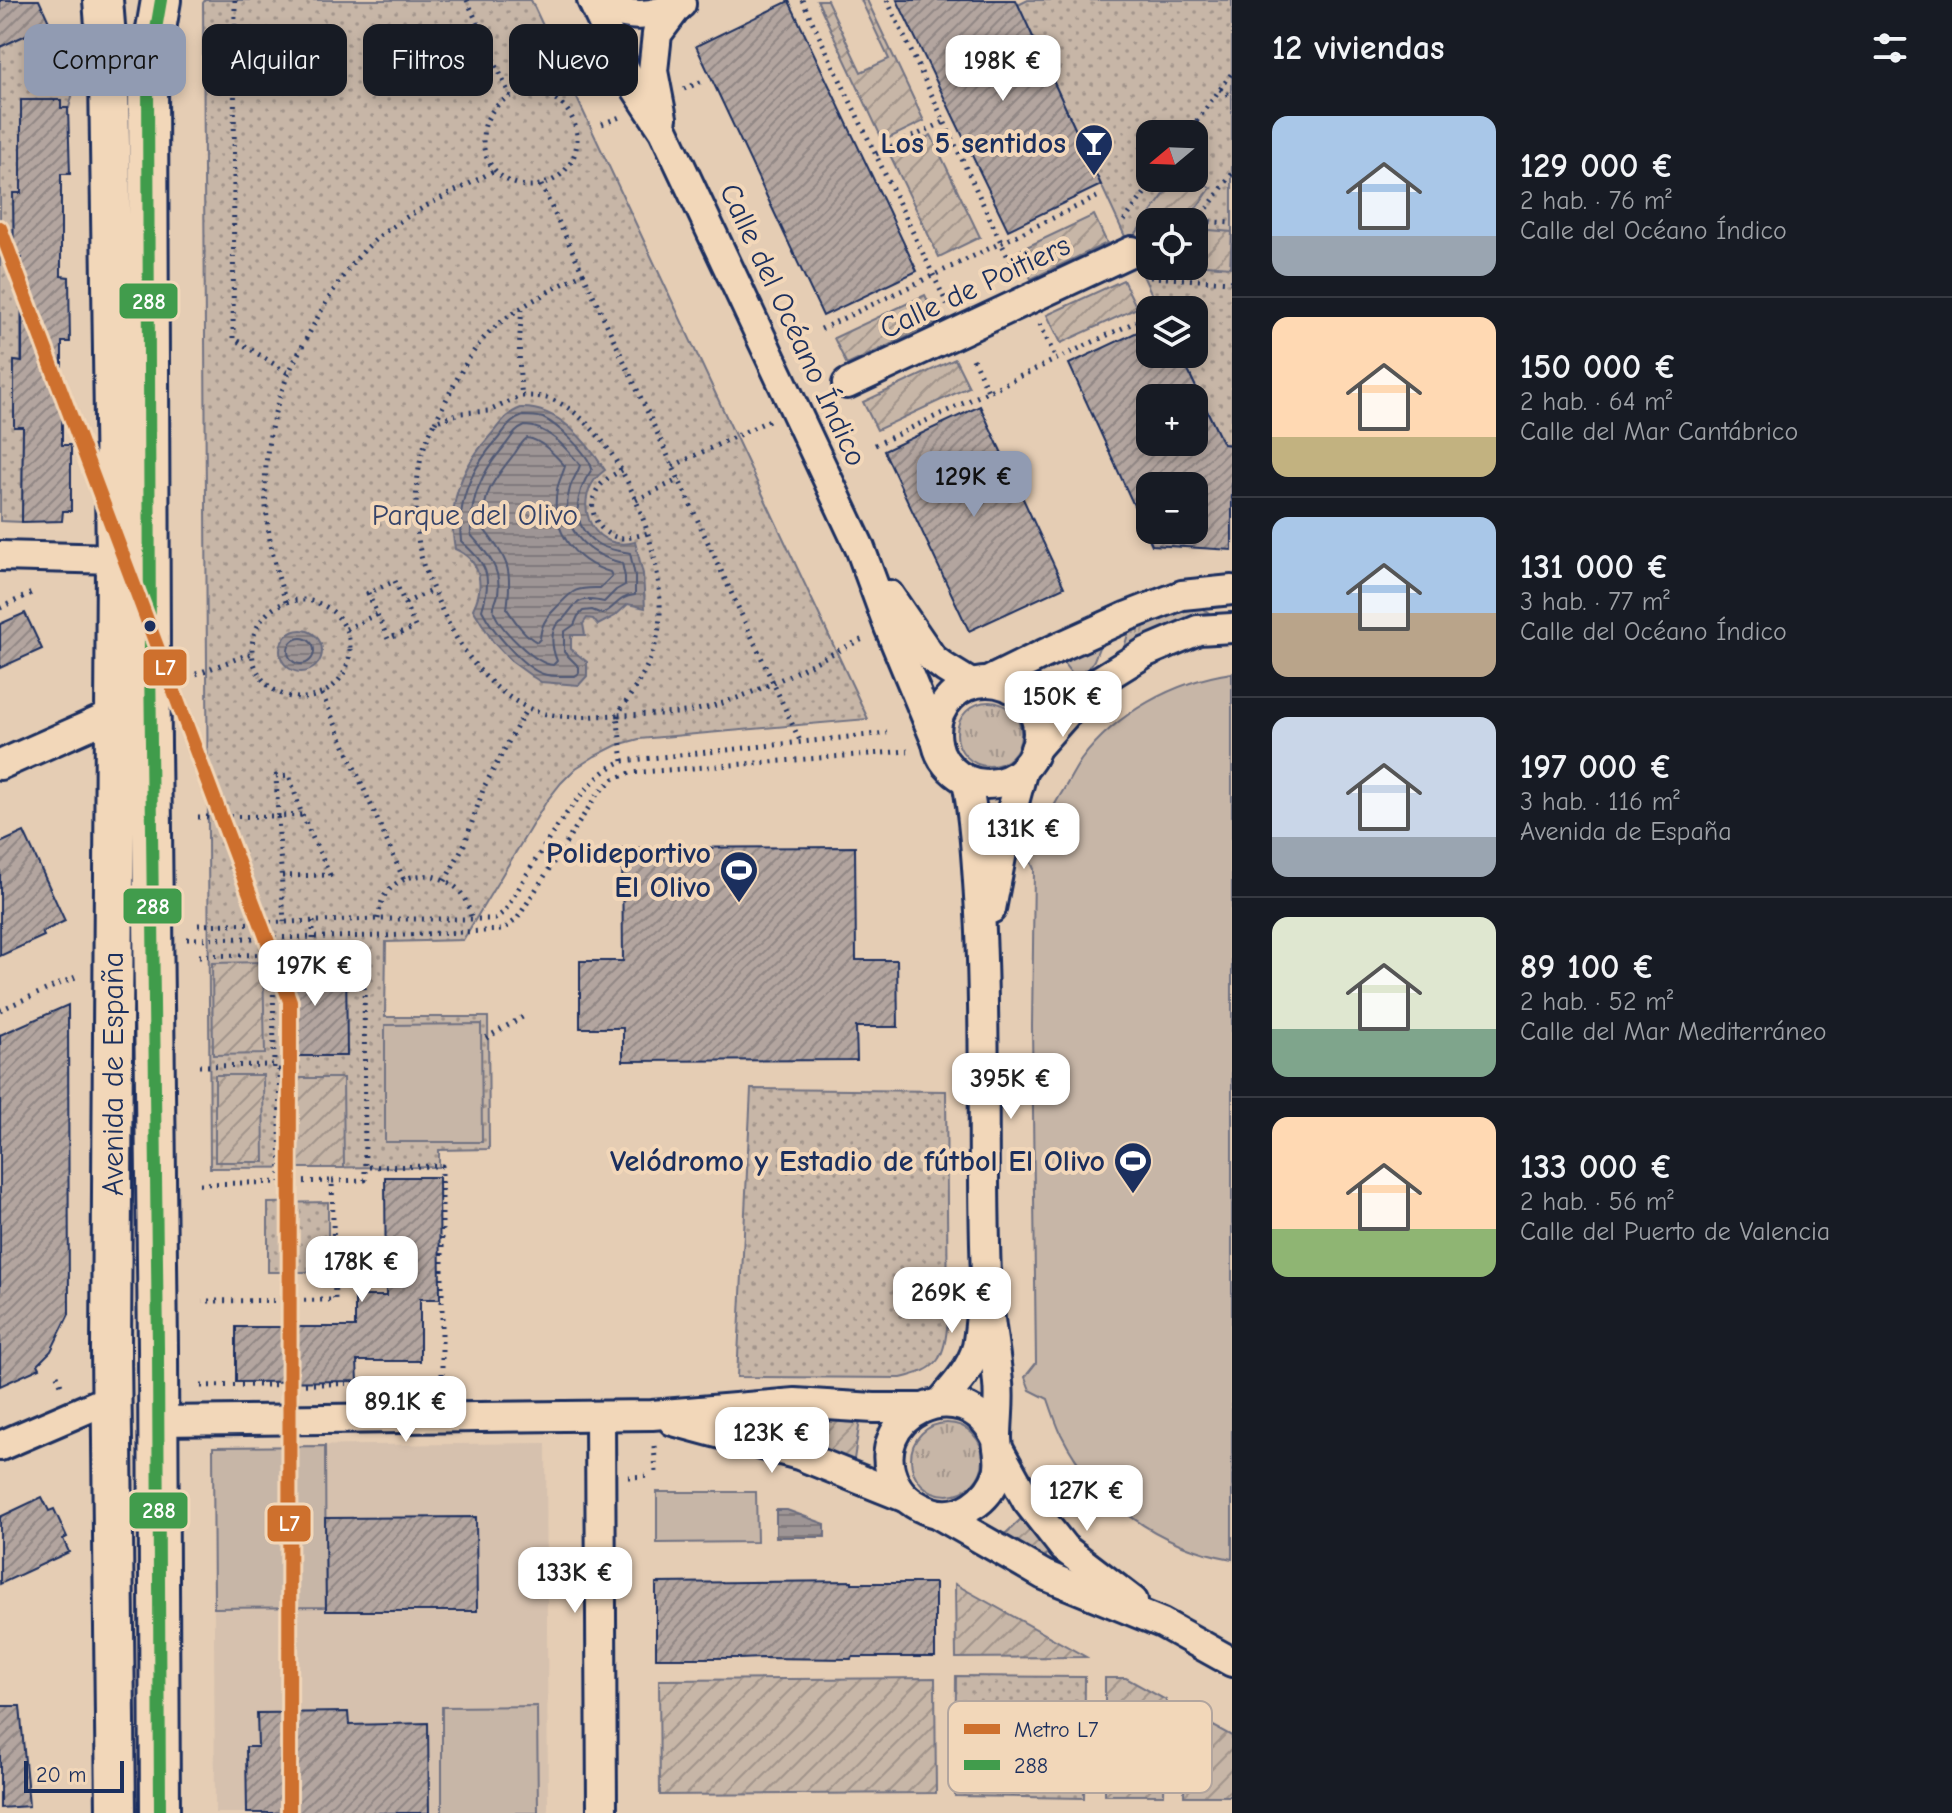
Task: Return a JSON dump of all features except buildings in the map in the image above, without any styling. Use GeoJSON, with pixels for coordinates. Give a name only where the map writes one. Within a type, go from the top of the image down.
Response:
{"type":"FeatureCollection","features":[{"type":"Feature","properties":{"kind":"main road","name":"Avenida de España"},"geometry":{"type":"LineString","coordinates":[[103,0],[109,76],[116,559],[112,1398],[116,1813]]}},
{"type":"Feature","properties":{"kind":"main road","name":"Avenida de España"},"geometry":{"type":"LineString","coordinates":[[160,1813],[148,76],[161,0]]}},
{"type":"Feature","properties":{"kind":"street"},"geometry":{"type":"LineString","coordinates":[[594,0],[608,8],[635,15],[662,12],[683,3]]}},
{"type":"Feature","properties":{"kind":"street","name":"Calle del Océano Índico"},"geometry":{"type":"LineString","coordinates":[[594,0],[628,76],[664,131],[860,548],[889,627],[927,752]]}},
{"type":"Feature","properties":{"kind":"street","name":"Calle del Océano Índico"},"geometry":{"type":"LineString","coordinates":[[664,131],[653,71],[657,34],[683,3]]}},
{"type":"Feature","properties":{"kind":"street","name":"Calle de Poitiers"},"geometry":{"type":"LineString","coordinates":[[847,384],[1028,300],[1136,265]]}},
{"type":"Feature","properties":{"kind":"street","name":"Calle del Océano Índico"},"geometry":{"type":"LineString","coordinates":[[860,548],[932,658],[945,668],[980,682]]}},
{"type":"Feature","properties":{"kind":"street"},"geometry":{"type":"LineString","coordinates":[[0,556],[116,559]]}},
{"type":"Feature","properties":{"kind":"street"},"geometry":{"type":"LineString","coordinates":[[1128,616],[1091,686],[1011,778],[981,784],[967,780],[953,771],[942,758],[927,752],[939,713],[957,690],[1128,616],[1182,595],[1232,590]]}},
{"type":"Feature","properties":{"kind":"street"},"geometry":{"type":"LineString","coordinates":[[1091,686],[1159,646],[1198,630],[1232,628]]}},
{"type":"Feature","properties":{"kind":"street"},"geometry":{"type":"LineString","coordinates":[[980,682],[1004,684],[1018,692],[1036,718],[1038,734],[1005,836],[993,891],[983,965]]}},
{"type":"Feature","properties":{"kind":"street"},"geometry":{"type":"LineString","coordinates":[[0,765],[115,714]]}},
{"type":"Feature","properties":{"kind":"street"},"geometry":{"type":"LineString","coordinates":[[938,1514],[971,1508],[994,1485],[999,1469],[999,1387],[986,1278],[983,965],[974,819],[967,780]]}},
{"type":"Feature","properties":{"kind":"street"},"geometry":{"type":"LineString","coordinates":[[904,1497],[890,1465],[890,1448],[906,1418],[931,1406],[962,1377],[976,1349],[986,1278]]}},
{"type":"Feature","properties":{"kind":"street"},"geometry":{"type":"LineString","coordinates":[[0,1446],[112,1398]]}},
{"type":"Feature","properties":{"kind":"street"},"geometry":{"type":"LineString","coordinates":[[159,1421],[652,1415],[795,1403],[874,1408],[964,1406],[992,1429],[1027,1501],[1064,1548],[1162,1623]]}},
{"type":"Feature","properties":{"kind":"street"},"geometry":{"type":"LineString","coordinates":[[652,1415],[799,1455],[904,1497],[1044,1575],[1162,1623],[1232,1662]]}},
{"type":"Feature","properties":{"kind":"street"},"geometry":{"type":"LineString","coordinates":[[600,1416],[602,1813]]}},
{"type":"Feature","properties":{"kind":"path"},"geometry":{"type":"LineString","coordinates":[[235,0],[233,338],[288,373]]}},
{"type":"Feature","properties":{"kind":"path"},"geometry":{"type":"LineString","coordinates":[[467,0],[509,94]]}},
{"type":"Feature","properties":{"kind":"path"},"geometry":{"type":"LineString","coordinates":[[802,0],[988,391]]}},
{"type":"Feature","properties":{"kind":"path"},"geometry":{"type":"LineString","coordinates":[[887,0],[1056,359]]}},
{"type":"Feature","properties":{"kind":"path"},"geometry":{"type":"LineString","coordinates":[[1197,120],[1232,73]]}},
{"type":"Feature","properties":{"kind":"path"},"geometry":{"type":"LineString","coordinates":[[1220,89],[1232,97]]}},
{"type":"Feature","properties":{"kind":"path"},"geometry":{"type":"LineString","coordinates":[[510,96],[489,115],[483,143],[495,170],[504,178],[528,186],[541,185],[556,178],[567,168],[575,154],[575,123],[567,109],[548,96]]}},
{"type":"Feature","properties":{"kind":"path"},"geometry":{"type":"LineString","coordinates":[[876,154],[944,122]]}},
{"type":"Feature","properties":{"kind":"path"},"geometry":{"type":"LineString","coordinates":[[286,602],[268,538],[265,473],[272,418],[288,373],[326,302],[354,261],[373,242],[394,225],[495,170]]}},
{"type":"Feature","properties":{"kind":"path"},"geometry":{"type":"LineString","coordinates":[[1206,208],[1232,174]]}},
{"type":"Feature","properties":{"kind":"path"},"geometry":{"type":"LineString","coordinates":[[541,185],[801,743]]}},
{"type":"Feature","properties":{"kind":"path"},"geometry":{"type":"LineString","coordinates":[[821,329],[1097,197]]}},
{"type":"Feature","properties":{"kind":"path"},"geometry":{"type":"LineString","coordinates":[[1208,222],[1232,223]]}},
{"type":"Feature","properties":{"kind":"path"},"geometry":{"type":"LineString","coordinates":[[583,273],[497,325],[480,344],[457,381],[423,450],[416,514],[422,561],[445,620],[468,655],[488,679],[527,708],[567,717],[688,712],[722,703],[773,682],[847,646]]}},
{"type":"Feature","properties":{"kind":"path"},"geometry":{"type":"LineString","coordinates":[[1208,277],[1232,282]]}},
{"type":"Feature","properties":{"kind":"path"},"geometry":{"type":"LineString","coordinates":[[522,396],[519,335],[523,308]]}},
{"type":"Feature","properties":{"kind":"path"},"geometry":{"type":"LineString","coordinates":[[875,445],[1136,322]]}},
{"type":"Feature","properties":{"kind":"path"},"geometry":{"type":"LineString","coordinates":[[435,422],[460,413],[489,411],[522,396],[554,400],[595,430],[622,470],[648,533],[656,569],[659,630],[646,670],[617,715],[623,761]]}},
{"type":"Feature","properties":{"kind":"path"},"geometry":{"type":"LineString","coordinates":[[673,466],[747,431]]}},
{"type":"Feature","properties":{"kind":"path"},"geometry":{"type":"LineString","coordinates":[[622,470],[606,480],[594,493],[594,519],[614,537],[648,533]]}},
{"type":"Feature","properties":{"kind":"path"},"geometry":{"type":"LineString","coordinates":[[636,500],[680,479]]}},
{"type":"Feature","properties":{"kind":"path"},"geometry":{"type":"LineString","coordinates":[[395,581],[415,627],[388,639],[377,614],[368,593],[395,581]]}},
{"type":"Feature","properties":{"kind":"path"},"geometry":{"type":"LineString","coordinates":[[405,603],[433,590]]}},
{"type":"Feature","properties":{"kind":"path"},"geometry":{"type":"LineString","coordinates":[[0,608],[34,592]]}},
{"type":"Feature","properties":{"kind":"path"},"geometry":{"type":"LineString","coordinates":[[314,601],[338,617],[345,629],[349,659],[344,673],[322,694],[307,698],[276,692],[264,682],[256,669],[252,653],[253,637],[271,609],[286,602],[314,601]]}},
{"type":"Feature","properties":{"kind":"path"},"geometry":{"type":"LineString","coordinates":[[345,629],[377,614]]}},
{"type":"Feature","properties":{"kind":"path"},"geometry":{"type":"LineString","coordinates":[[196,674],[252,653]]}},
{"type":"Feature","properties":{"kind":"path"},"geometry":{"type":"LineString","coordinates":[[322,694],[404,880]]}},
{"type":"Feature","properties":{"kind":"path"},"geometry":{"type":"LineString","coordinates":[[445,881],[465,843],[484,787],[527,708]]}},
{"type":"Feature","properties":{"kind":"path"},"geometry":{"type":"LineString","coordinates":[[198,925],[495,919],[505,911],[563,819],[609,767],[623,761],[887,733]]}},
{"type":"Feature","properties":{"kind":"path"},"geometry":{"type":"LineString","coordinates":[[178,940],[503,930],[517,919],[598,793],[614,779],[630,773],[927,752]]}},
{"type":"Feature","properties":{"kind":"path"},"geometry":{"type":"LineString","coordinates":[[282,876],[330,875],[302,815],[289,775],[276,776],[284,922]]}},
{"type":"Feature","properties":{"kind":"path"},"geometry":{"type":"LineString","coordinates":[[198,817],[302,815]]}},
{"type":"Feature","properties":{"kind":"path"},"geometry":{"type":"LineString","coordinates":[[378,919],[383,898],[390,889],[404,880],[424,875],[445,881],[461,892],[472,919]]}},
{"type":"Feature","properties":{"kind":"path"},"geometry":{"type":"LineString","coordinates":[[313,921],[313,953]]}},
{"type":"Feature","properties":{"kind":"path"},"geometry":{"type":"LineString","coordinates":[[199,956],[364,952],[365,1167],[365,1180],[200,1184]]}},
{"type":"Feature","properties":{"kind":"path"},"geometry":{"type":"LineString","coordinates":[[273,954],[274,1070],[279,1070],[281,1182]]}},
{"type":"Feature","properties":{"kind":"path"},"geometry":{"type":"LineString","coordinates":[[0,1010],[83,973]]}},
{"type":"Feature","properties":{"kind":"path"},"geometry":{"type":"LineString","coordinates":[[486,1038],[526,1015]]}},
{"type":"Feature","properties":{"kind":"path"},"geometry":{"type":"LineString","coordinates":[[199,1066],[274,1065]]}},
{"type":"Feature","properties":{"kind":"path"},"geometry":{"type":"LineString","coordinates":[[201,1386],[442,1382],[442,1166],[365,1167]]}},
{"type":"Feature","properties":{"kind":"path"},"geometry":{"type":"LineString","coordinates":[[202,1301],[335,1300],[332,1181]]}},
{"type":"Feature","properties":{"kind":"shaded area"},"geometry":{"type":"Polygon","coordinates":[[[546,1443],[548,1813],[215,1813],[213,1447],[546,1443]]]}},
{"type":"Feature","properties":{"kind":"green space","name":"Parque del Olivo"},"geometry":{"type":"Polygon","coordinates":[[[205,0],[531,0],[542,24],[509,24],[509,96],[576,96],[868,719],[639,739],[617,745],[576,768],[561,783],[546,802],[463,940],[386,942],[385,1017],[488,1017],[489,1149],[439,1150],[439,1167],[210,1168],[204,96],[347,96],[347,24],[203,24],[205,0]]]}},
{"type":"Feature","properties":{"kind":"green space"},"geometry":{"type":"Polygon","coordinates":[[[817,0],[827,0],[861,72],[889,59],[861,0],[867,0],[924,121],[883,141],[817,0]]]}},
{"type":"Feature","properties":{"kind":"green space"},"geometry":{"type":"Polygon","coordinates":[[[1028,0],[1232,0],[1232,445],[1223,444],[1208,413],[1208,384],[1194,384],[1187,368],[1208,368],[1208,296],[1153,296],[1145,280],[1208,280],[1208,208],[1136,208],[1136,260],[1018,5],[1028,0]]]}},
{"type":"Feature","properties":{"kind":"green space"},"geometry":{"type":"Polygon","coordinates":[[[24,36],[24,96],[72,96],[69,108],[61,108],[60,100],[21,100],[21,193],[13,193],[14,258],[21,258],[21,362],[15,361],[23,427],[22,522],[0,521],[0,47],[24,36]]]}},
{"type":"Feature","properties":{"kind":"green space"},"geometry":{"type":"Polygon","coordinates":[[[931,135],[980,237],[939,257],[890,155],[931,135]]]}},
{"type":"Feature","properties":{"kind":"green space"},"geometry":{"type":"Polygon","coordinates":[[[1166,192],[1208,192],[1196,208],[1154,208],[1166,192]]]}},
{"type":"Feature","properties":{"kind":"green space"},"geometry":{"type":"Polygon","coordinates":[[[1094,215],[1107,243],[1031,279],[1018,251],[1094,215]]]}},
{"type":"Feature","properties":{"kind":"green space"},"geometry":{"type":"Polygon","coordinates":[[[1208,230],[1232,232],[1230,267],[1208,265],[1208,230]]]}},
{"type":"Feature","properties":{"kind":"green space"},"geometry":{"type":"Polygon","coordinates":[[[1123,280],[1136,306],[1061,343],[1047,315],[1123,280]]]}},
{"type":"Feature","properties":{"kind":"green space"},"geometry":{"type":"Polygon","coordinates":[[[925,295],[938,322],[847,365],[834,338],[925,295]]]}},
{"type":"Feature","properties":{"kind":"green space"},"geometry":{"type":"Polygon","coordinates":[[[955,359],[969,387],[877,430],[863,402],[955,359]]]}},
{"type":"Feature","properties":{"kind":"green space"},"geometry":{"type":"Polygon","coordinates":[[[1203,608],[1210,617],[1122,655],[1130,627],[1173,613],[1203,608]]]}},
{"type":"Feature","properties":{"kind":"green space"},"geometry":{"type":"Polygon","coordinates":[[[1102,640],[1094,660],[1080,684],[1061,660],[1102,640]]]}},
{"type":"Feature","properties":{"kind":"green space","name":"Velódromo y Estadio de fútbol El Olivo"},"geometry":{"type":"Polygon","coordinates":[[[1232,673],[1232,1559],[1179,1544],[1154,1532],[1111,1500],[1075,1458],[1061,1434],[1048,1399],[1030,1390],[1025,1377],[1036,1363],[1032,1026],[1034,869],[1029,858],[1078,765],[1111,728],[1168,692],[1189,683],[1232,673]]]}},
{"type":"Feature","properties":{"kind":"green space"},"geometry":{"type":"Polygon","coordinates":[[[983,702],[995,702],[1012,711],[1019,722],[1019,746],[1012,757],[995,766],[983,766],[971,761],[962,752],[957,740],[957,728],[962,716],[971,707],[983,702]]]}},
{"type":"Feature","properties":{"kind":"green space"},"geometry":{"type":"Polygon","coordinates":[[[263,962],[265,1054],[213,1055],[212,963],[263,962]]]}},
{"type":"Feature","properties":{"kind":"green space"},"geometry":{"type":"Polygon","coordinates":[[[481,1024],[482,1142],[385,1142],[385,1025],[481,1024]]]}},
{"type":"Feature","properties":{"kind":"green space"},"geometry":{"type":"Polygon","coordinates":[[[215,1075],[263,1075],[264,1162],[215,1162],[215,1075]]]}},
{"type":"Feature","properties":{"kind":"green space"},"geometry":{"type":"Polygon","coordinates":[[[297,1078],[343,1078],[344,1168],[299,1168],[297,1078]]]}},
{"type":"Feature","properties":{"kind":"green space"},"geometry":{"type":"Polygon","coordinates":[[[751,1089],[946,1091],[948,1320],[942,1353],[932,1366],[901,1378],[737,1377],[751,1089]]]}},
{"type":"Feature","properties":{"kind":"green space"},"geometry":{"type":"Polygon","coordinates":[[[328,1202],[328,1272],[268,1272],[268,1203],[328,1202]]]}},
{"type":"Feature","properties":{"kind":"green space"},"geometry":{"type":"Polygon","coordinates":[[[861,1414],[853,1466],[733,1426],[729,1416],[861,1414]]]}},
{"type":"Feature","properties":{"kind":"green space"},"geometry":{"type":"Polygon","coordinates":[[[954,1423],[973,1433],[981,1445],[981,1473],[973,1485],[961,1493],[940,1495],[921,1485],[913,1473],[911,1452],[921,1433],[933,1425],[954,1423]]]}},
{"type":"Feature","properties":{"kind":"green space"},"geometry":{"type":"Polygon","coordinates":[[[325,1446],[326,1607],[214,1608],[213,1447],[325,1446]]]}},
{"type":"Feature","properties":{"kind":"green space"},"geometry":{"type":"Polygon","coordinates":[[[657,1492],[756,1492],[757,1542],[657,1543],[657,1492]]]}},
{"type":"Feature","properties":{"kind":"green space"},"geometry":{"type":"Polygon","coordinates":[[[1023,1517],[1047,1548],[1046,1556],[1042,1558],[1000,1536],[1023,1517]]]}},
{"type":"Feature","properties":{"kind":"green space"},"geometry":{"type":"Polygon","coordinates":[[[955,1584],[1086,1657],[956,1658],[955,1584]]]}},
{"type":"Feature","properties":{"kind":"green space"},"geometry":{"type":"Polygon","coordinates":[[[956,1676],[1085,1677],[1085,1701],[956,1701],[956,1676]]]}},
{"type":"Feature","properties":{"kind":"green space"},"geometry":{"type":"Polygon","coordinates":[[[935,1678],[936,1793],[660,1795],[659,1680],[935,1678]]]}},
{"type":"Feature","properties":{"kind":"green space"},"geometry":{"type":"Polygon","coordinates":[[[1105,1678],[1126,1678],[1166,1700],[1166,1701],[1105,1701],[1105,1678]]]}},
{"type":"Feature","properties":{"kind":"green space"},"geometry":{"type":"Polygon","coordinates":[[[537,1706],[538,1813],[442,1813],[442,1707],[537,1706]]]}},
{"type":"Feature","properties":{"kind":"green space"},"geometry":{"type":"Polygon","coordinates":[[[1212,1725],[1232,1736],[1232,1796],[1184,1796],[1184,1793],[1212,1793],[1212,1725]]]}},
{"type":"Feature","properties":{"kind":"green space"},"geometry":{"type":"Polygon","coordinates":[[[955,1793],[1084,1793],[1084,1798],[955,1796],[955,1793]]]}},
{"type":"Feature","properties":{"kind":"green space"},"geometry":{"type":"Polygon","coordinates":[[[1105,1793],[1164,1793],[1164,1795],[1105,1793]]]}},
{"type":"Feature","properties":{"kind":"water"},"geometry":{"type":"Polygon","coordinates":[[[521,408],[535,409],[559,420],[580,437],[597,459],[605,470],[594,481],[588,494],[586,507],[589,520],[606,539],[619,543],[635,542],[643,574],[645,608],[628,604],[598,625],[587,618],[583,624],[585,635],[571,635],[571,649],[587,662],[587,676],[579,685],[541,682],[511,661],[493,642],[473,609],[479,591],[478,574],[470,560],[455,549],[453,518],[458,488],[464,475],[479,449],[503,420],[521,408]]]}},
{"type":"Feature","properties":{"kind":"water"},"geometry":{"type":"Polygon","coordinates":[[[301,630],[316,636],[322,651],[316,666],[301,672],[286,666],[280,651],[286,636],[301,630]]]}},
{"type":"Feature","properties":{"kind":"water"},"geometry":{"type":"Polygon","coordinates":[[[776,1510],[787,1510],[825,1524],[825,1537],[776,1537],[776,1510]]]}},
{"type":"Feature","properties":{"kind":"metro line","name":"L7"},"geometry":{"type":"LineString","coordinates":[[0,228],[290,1001],[289,1813]]}},
{"type":"Feature","properties":{"kind":"transit line","name":"288"},"geometry":{"type":"LineString","coordinates":[[160,1813],[148,76],[161,0]]}},
{"type":"Feature","properties":{"kind":"place","name":"Los 5 sentidos"},"geometry":{"type":"Point","coordinates":[1094,177]}},
{"type":"Feature","properties":{"kind":"place","name":"Polideportivo El Olivo"},"geometry":{"type":"Point","coordinates":[739,904]}},
{"type":"Feature","properties":{"kind":"place","name":"Velódromo y Estadio de fútbol El Olivo"},"geometry":{"type":"Point","coordinates":[1133,1195]}}]}
